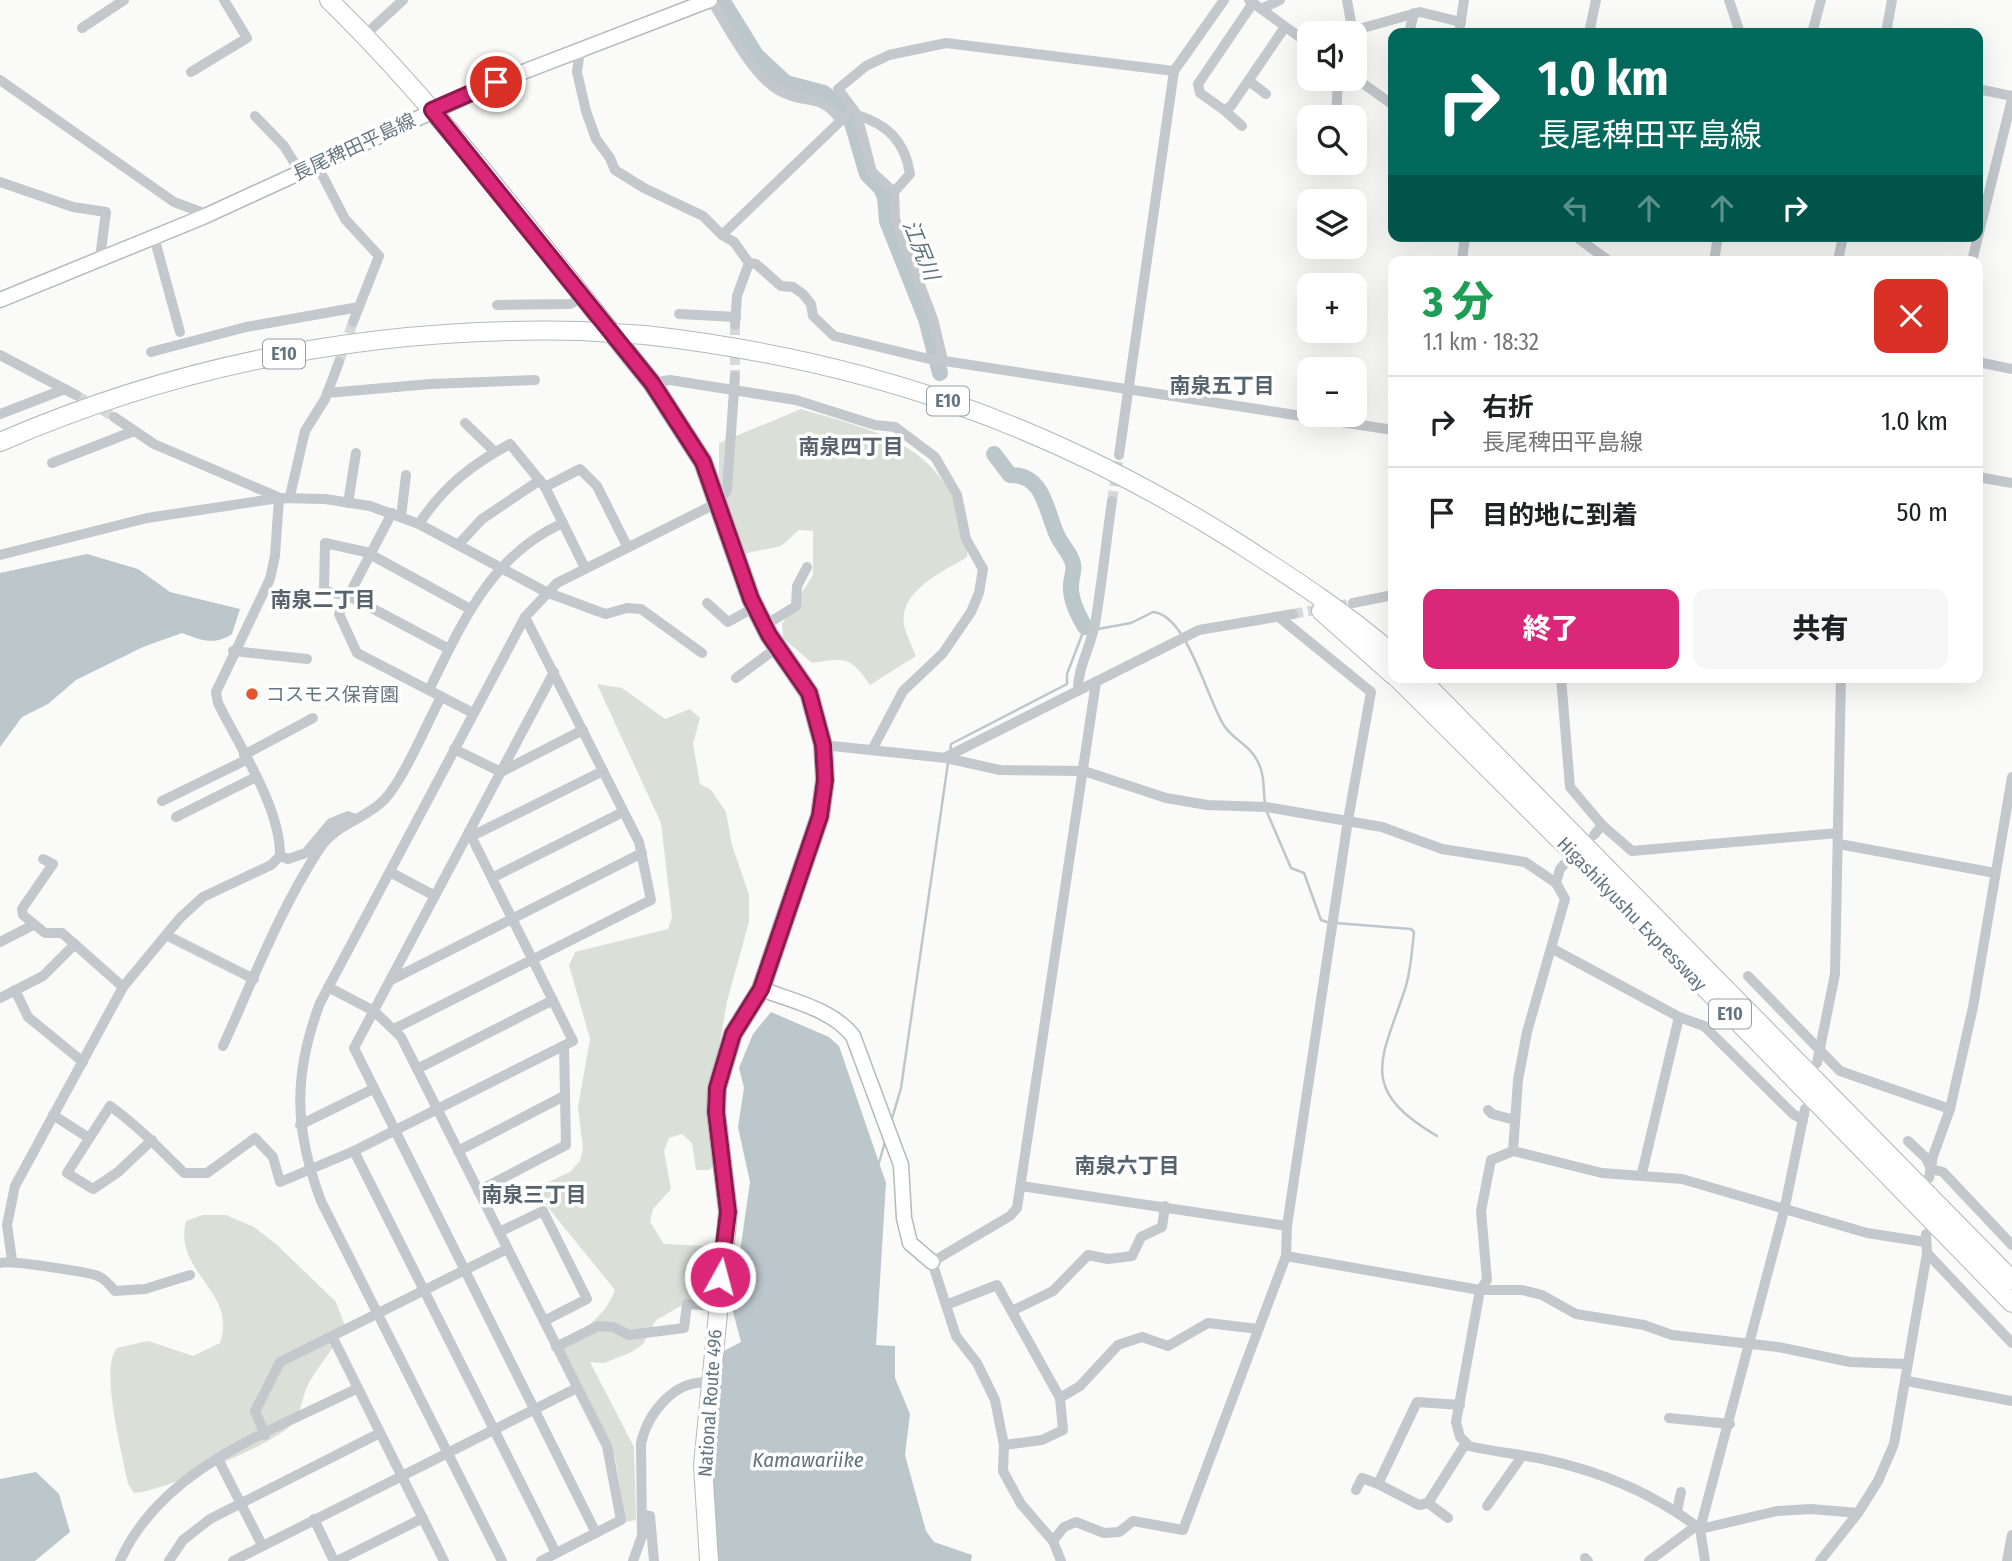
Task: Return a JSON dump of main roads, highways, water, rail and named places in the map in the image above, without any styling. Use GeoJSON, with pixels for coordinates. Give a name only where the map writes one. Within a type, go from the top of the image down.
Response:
{"type":"FeatureCollection","features":[{"type":"Feature","properties":{"kind":"highway","name":"National Route 496"},"geometry":{"type":"LineString","coordinates":[[329,0],[365,35],[432,110],[652,383],[703,462],[719,502],[741,577],[764,626],[809,693],[823,745],[825,780],[820,816],[761,989],[733,1034],[717,1088],[716,1112],[728,1212],[703,1465],[709,1561]]}},
{"type":"Feature","properties":{"kind":"highway","name":"Higashikyushu Expressway"},"geometry":{"type":"LineString","coordinates":[[0,442],[118,396],[211,369],[266,357],[386,338],[509,330],[580,331],[645,335],[791,356],[897,383],[951,401],[1005,421],[1108,468],[1228,537],[1319,597],[1388,650]]}},
{"type":"Feature","properties":{"kind":"highway","name":"Higashikyushu Expressway"},"geometry":{"type":"LineString","coordinates":[[1228,537],[1314,605],[1388,671]]}},
{"type":"Feature","properties":{"kind":"highway","name":"Higashikyushu Expressway"},"geometry":{"type":"LineString","coordinates":[[1401,683],[1582,863],[2012,1303]]}},
{"type":"Feature","properties":{"kind":"highway","name":"Higashikyushu Expressway"},"geometry":{"type":"LineString","coordinates":[[1425,683],[2012,1280]]}},
{"type":"Feature","properties":{"kind":"main road","name":"長尾稗田平島線"},"geometry":{"type":"LineString","coordinates":[[0,300],[203,217],[432,110],[710,0]]}},
{"type":"Feature","properties":{"kind":"main road"},"geometry":{"type":"LineString","coordinates":[[761,989],[830,1015],[844,1024],[853,1037],[901,1165],[904,1218],[910,1243],[932,1262]]}},
{"type":"Feature","properties":{"kind":"water"},"geometry":{"type":"Polygon","coordinates":[[[87,554],[138,569],[170,592],[240,609],[232,634],[213,641],[182,633],[143,647],[76,680],[48,704],[22,717],[0,747],[0,573],[87,554]]]}},
{"type":"Feature","properties":{"kind":"water","name":"Kamawariike"},"geometry":{"type":"Polygon","coordinates":[[[771,1012],[829,1037],[839,1046],[886,1183],[876,1345],[895,1346],[895,1378],[910,1414],[905,1455],[926,1531],[934,1542],[972,1555],[971,1561],[715,1561],[709,1472],[722,1352],[741,1342],[732,1308],[750,1182],[738,1127],[744,1088],[739,1068],[753,1034],[771,1012]]]}},
{"type":"Feature","properties":{"kind":"water"},"geometry":{"type":"Polygon","coordinates":[[[36,1472],[59,1494],[70,1532],[35,1561],[0,1561],[0,1479],[36,1472]]]}},
{"type":"Feature","properties":{"kind":"waterway","name":"江尻川"},"geometry":{"type":"LineString","coordinates":[[722,0],[756,55],[786,83],[824,93],[843,109],[852,123],[867,174],[881,188],[885,197],[887,221],[926,319],[940,373]]}},
{"type":"Feature","properties":{"kind":"waterway","name":"江尻川"},"geometry":{"type":"LineString","coordinates":[[994,454],[1010,475],[1021,476],[1030,481],[1042,496],[1057,535],[1072,560],[1072,596],[1085,627]]}},
{"type":"Feature","properties":{"kind":"waterway"},"geometry":{"type":"LineString","coordinates":[[1098,629],[1131,623],[1153,612],[1165,617],[1176,628],[1195,661],[1225,727],[1258,762],[1263,777],[1265,804]]}},
{"type":"Feature","properties":{"kind":"waterway"},"geometry":{"type":"LineString","coordinates":[[950,753],[951,744],[1067,684],[1067,674],[1085,627],[1091,628]]}},
{"type":"Feature","properties":{"kind":"waterway"},"geometry":{"type":"LineString","coordinates":[[891,1122],[901,1088],[948,763]]}},
{"type":"Feature","properties":{"kind":"waterway"},"geometry":{"type":"LineString","coordinates":[[1266,810],[1291,868],[1304,873],[1321,920],[1330,923]]}},
{"type":"Feature","properties":{"kind":"waterway"},"geometry":{"type":"LineString","coordinates":[[1336,923],[1411,929],[1414,932],[1408,979],[1384,1052],[1382,1070],[1385,1086],[1394,1102],[1411,1119],[1437,1136]]}},
{"type":"Feature","properties":{"kind":"waterway"},"geometry":{"type":"LineString","coordinates":[[878,1166],[885,1142]]}},
{"type":"Feature","properties":{"kind":"tunnel"},"geometry":{"type":"LineString","coordinates":[[339,362],[353,322]]}},
{"type":"Feature","properties":{"kind":"tunnel"},"geometry":{"type":"LineString","coordinates":[[735,325],[735,376]]}},
{"type":"Feature","properties":{"kind":"tunnel"},"geometry":{"type":"LineString","coordinates":[[76,395],[114,417]]}},
{"type":"Feature","properties":{"kind":"tunnel"},"geometry":{"type":"LineString","coordinates":[[1112,501],[1119,455]]}},
{"type":"Feature","properties":{"kind":"tunnel"},"geometry":{"type":"LineString","coordinates":[[1293,614],[1353,603]]}},
{"type":"Feature","properties":{"kind":"place","name":"コスモス保育園"},"geometry":{"type":"Point","coordinates":[252,694]}},
{"type":"Feature","properties":{"kind":"district","name":"南泉五丁目"},"geometry":{"type":"Point","coordinates":[1222,386]}},
{"type":"Feature","properties":{"kind":"district","name":"南泉四丁目"},"geometry":{"type":"Point","coordinates":[851,447]}},
{"type":"Feature","properties":{"kind":"district","name":"南泉二丁目"},"geometry":{"type":"Point","coordinates":[323,600]}},
{"type":"Feature","properties":{"kind":"district","name":"南泉六丁目"},"geometry":{"type":"Point","coordinates":[1127,1166]}},
{"type":"Feature","properties":{"kind":"district","name":"南泉三丁目"},"geometry":{"type":"Point","coordinates":[534,1195]}}]}
